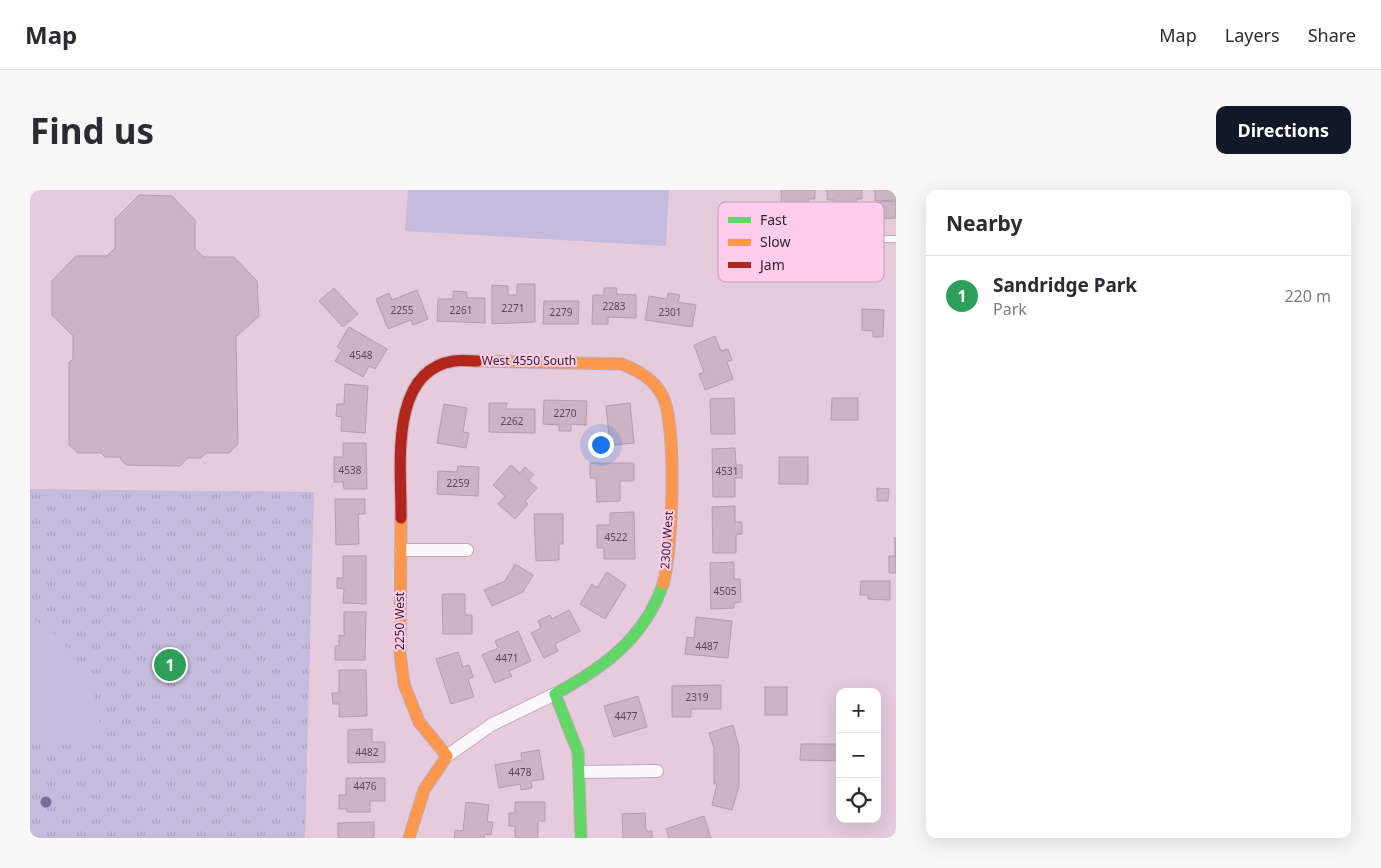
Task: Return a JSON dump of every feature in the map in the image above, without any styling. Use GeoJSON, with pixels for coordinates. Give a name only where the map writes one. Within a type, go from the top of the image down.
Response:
{"type":"FeatureCollection","features":[{"type":"Feature","properties":{"kind":"street","name":"West 4550 South"},"geometry":{"type":"LineString","coordinates":[[416,383],[436,367],[454,361],[611,362],[622,364],[645,375]]}},
{"type":"Feature","properties":{"kind":"street","name":"2300 West"},"geometry":{"type":"LineString","coordinates":[[555,694],[591,676],[622,651],[643,624],[661,591],[670,546],[670,430],[665,402],[656,385],[645,375]]}},
{"type":"Feature","properties":{"kind":"street","name":"2250 West"},"geometry":{"type":"LineString","coordinates":[[416,383],[406,403],[402,426],[400,654],[403,688],[410,706],[434,743],[447,756]]}},
{"type":"Feature","properties":{"kind":"street"},"geometry":{"type":"LineString","coordinates":[[401,550],[467,550]]}},
{"type":"Feature","properties":{"kind":"street"},"geometry":{"type":"LineString","coordinates":[[409,838],[424,790],[447,756],[491,725],[555,694],[575,741],[580,772],[581,838]]}},
{"type":"Feature","properties":{"kind":"street"},"geometry":{"type":"LineString","coordinates":[[580,772],[658,771]]}},
{"type":"Feature","properties":{"kind":"green space"},"geometry":{"type":"Polygon","coordinates":[[[408,190],[669,190],[666,246],[405,231],[408,190]]]}},
{"type":"Feature","properties":{"kind":"green space"},"geometry":{"type":"Polygon","coordinates":[[[30,489],[314,492],[305,838],[30,838],[30,489]]]}},
{"type":"Feature","properties":{"kind":"green space"},"geometry":{"type":"Polygon","coordinates":[[[30,616],[63,643],[84,671],[96,703],[102,745],[30,745],[30,616]]]}},
{"type":"Feature","properties":{"kind":"building"},"geometry":{"type":"Polygon","coordinates":[[[781,190],[815,190],[815,199],[808,199],[808,202],[781,202],[781,190]]]}},
{"type":"Feature","properties":{"kind":"building"},"geometry":{"type":"Polygon","coordinates":[[[827,190],[862,190],[862,199],[856,199],[856,202],[834,202],[834,200],[827,200],[827,190]]]}},
{"type":"Feature","properties":{"kind":"building"},"geometry":{"type":"Polygon","coordinates":[[[875,190],[896,190],[896,200],[875,201],[875,190]]]}},
{"type":"Feature","properties":{"kind":"building"},"geometry":{"type":"Polygon","coordinates":[[[139,195],[172,196],[195,220],[195,249],[204,257],[234,257],[257,281],[259,316],[236,337],[238,444],[229,453],[206,453],[201,458],[187,458],[180,466],[126,465],[119,457],[105,457],[101,453],[78,453],[69,445],[69,362],[73,359],[73,336],[52,315],[52,281],[76,256],[107,256],[115,248],[115,219],[139,195]]]}},
{"type":"Feature","properties":{"kind":"building"},"geometry":{"type":"Polygon","coordinates":[[[896,201],[896,218],[884,219],[884,202],[879,202],[896,201]]]}},
{"type":"Feature","properties":{"kind":"building"},"geometry":{"type":"Polygon","coordinates":[[[517,284],[535,284],[535,322],[492,324],[492,285],[508,286],[508,295],[517,295],[517,284]]]}},
{"type":"Feature","properties":{"kind":"building"},"geometry":{"type":"Polygon","coordinates":[[[334,288],[358,314],[343,327],[319,301],[334,288]]]}},
{"type":"Feature","properties":{"kind":"building"},"geometry":{"type":"Polygon","coordinates":[[[604,288],[617,288],[616,294],[636,295],[636,318],[608,317],[608,324],[592,324],[593,295],[604,295],[604,288]]]}},
{"type":"Feature","properties":{"kind":"building"},"geometry":{"type":"Polygon","coordinates":[[[417,290],[428,319],[413,325],[411,320],[388,329],[376,299],[389,293],[392,300],[417,290]]]}},
{"type":"Feature","properties":{"kind":"building"},"geometry":{"type":"Polygon","coordinates":[[[453,291],[467,292],[467,298],[485,298],[485,323],[437,321],[438,299],[453,299],[453,291]]]}},
{"type":"Feature","properties":{"kind":"building"},"geometry":{"type":"Polygon","coordinates":[[[668,293],[680,295],[678,302],[696,305],[692,327],[645,320],[649,296],[667,299],[668,293]]]}},
{"type":"Feature","properties":{"kind":"building"},"geometry":{"type":"Polygon","coordinates":[[[544,301],[579,301],[578,324],[543,324],[544,301]]]}},
{"type":"Feature","properties":{"kind":"building"},"geometry":{"type":"Polygon","coordinates":[[[862,309],[884,310],[883,337],[873,337],[873,331],[862,330],[862,309]]]}},
{"type":"Feature","properties":{"kind":"building"},"geometry":{"type":"Polygon","coordinates":[[[349,327],[387,349],[375,369],[369,366],[363,377],[335,361],[342,350],[337,347],[349,327]]]}},
{"type":"Feature","properties":{"kind":"building"},"geometry":{"type":"Polygon","coordinates":[[[715,336],[721,351],[728,349],[732,360],[727,362],[733,379],[705,390],[699,374],[704,372],[694,345],[715,336]]]}},
{"type":"Feature","properties":{"kind":"building"},"geometry":{"type":"Polygon","coordinates":[[[345,384],[368,386],[365,433],[341,431],[342,417],[336,416],[337,404],[344,404],[345,384]]]}},
{"type":"Feature","properties":{"kind":"building"},"geometry":{"type":"Polygon","coordinates":[[[734,398],[735,434],[711,434],[710,399],[734,398]]]}},
{"type":"Feature","properties":{"kind":"building"},"geometry":{"type":"Polygon","coordinates":[[[832,398],[858,398],[858,420],[831,420],[832,398]]]}},
{"type":"Feature","properties":{"kind":"building"},"geometry":{"type":"Polygon","coordinates":[[[544,400],[587,401],[586,425],[571,424],[571,431],[559,431],[559,425],[543,424],[544,400]]]}},
{"type":"Feature","properties":{"kind":"building"},"geometry":{"type":"Polygon","coordinates":[[[489,403],[507,403],[506,409],[535,409],[535,433],[489,432],[489,403]]]}},
{"type":"Feature","properties":{"kind":"building"},"geometry":{"type":"Polygon","coordinates":[[[630,403],[634,443],[604,446],[603,436],[609,435],[606,406],[630,403]]]}},
{"type":"Feature","properties":{"kind":"building"},"geometry":{"type":"Polygon","coordinates":[[[444,404],[467,408],[463,432],[469,433],[466,448],[437,443],[444,404]]]}},
{"type":"Feature","properties":{"kind":"building"},"geometry":{"type":"Polygon","coordinates":[[[343,443],[366,443],[367,489],[344,489],[343,482],[334,482],[334,457],[343,457],[343,443]]]}},
{"type":"Feature","properties":{"kind":"building"},"geometry":{"type":"Polygon","coordinates":[[[735,448],[736,465],[742,465],[742,478],[735,478],[735,497],[713,497],[712,449],[735,448]]]}},
{"type":"Feature","properties":{"kind":"building"},"geometry":{"type":"Polygon","coordinates":[[[779,457],[808,457],[808,484],[779,484],[779,457]]]}},
{"type":"Feature","properties":{"kind":"building"},"geometry":{"type":"Polygon","coordinates":[[[590,463],[634,463],[634,481],[620,481],[620,501],[597,502],[596,478],[590,478],[590,463]]]}},
{"type":"Feature","properties":{"kind":"building"},"geometry":{"type":"Polygon","coordinates":[[[511,465],[520,473],[525,467],[534,475],[528,480],[537,488],[525,501],[528,504],[515,519],[498,504],[505,496],[493,485],[511,465]]]}},
{"type":"Feature","properties":{"kind":"building"},"geometry":{"type":"Polygon","coordinates":[[[458,466],[479,467],[478,496],[437,494],[438,471],[457,472],[458,466]]]}},
{"type":"Feature","properties":{"kind":"building"},"geometry":{"type":"Polygon","coordinates":[[[877,488],[889,489],[888,501],[877,501],[877,488]]]}},
{"type":"Feature","properties":{"kind":"building"},"geometry":{"type":"Polygon","coordinates":[[[335,499],[365,499],[365,514],[358,514],[359,544],[336,545],[335,499]]]}},
{"type":"Feature","properties":{"kind":"building"},"geometry":{"type":"Polygon","coordinates":[[[735,506],[735,522],[742,522],[742,534],[736,535],[736,553],[713,553],[712,507],[735,506]]]}},
{"type":"Feature","properties":{"kind":"building"},"geometry":{"type":"Polygon","coordinates":[[[634,512],[635,559],[604,559],[604,548],[597,548],[597,525],[610,525],[610,513],[634,512]]]}},
{"type":"Feature","properties":{"kind":"building"},"geometry":{"type":"Polygon","coordinates":[[[534,514],[563,514],[563,544],[559,544],[559,560],[536,561],[534,514]]]}},
{"type":"Feature","properties":{"kind":"building"},"geometry":{"type":"Polygon","coordinates":[[[895,537],[896,573],[889,573],[889,556],[895,556],[895,537]]]}},
{"type":"Feature","properties":{"kind":"building"},"geometry":{"type":"Polygon","coordinates":[[[343,556],[366,556],[366,604],[343,603],[344,589],[337,588],[337,578],[343,578],[343,556]]]}},
{"type":"Feature","properties":{"kind":"building"},"geometry":{"type":"Polygon","coordinates":[[[734,562],[734,579],[740,579],[741,602],[734,603],[734,608],[711,609],[710,563],[734,562]]]}},
{"type":"Feature","properties":{"kind":"building"},"geometry":{"type":"Polygon","coordinates":[[[515,564],[533,575],[523,592],[492,606],[484,590],[505,581],[515,564]]]}},
{"type":"Feature","properties":{"kind":"building"},"geometry":{"type":"Polygon","coordinates":[[[607,572],[626,585],[605,619],[580,604],[592,584],[597,588],[607,572]]]}},
{"type":"Feature","properties":{"kind":"building"},"geometry":{"type":"Polygon","coordinates":[[[861,581],[890,581],[890,600],[868,599],[868,595],[860,595],[861,581]]]}},
{"type":"Feature","properties":{"kind":"building"},"geometry":{"type":"Polygon","coordinates":[[[442,594],[465,594],[465,615],[472,615],[472,634],[443,634],[442,594]]]}},
{"type":"Feature","properties":{"kind":"building"},"geometry":{"type":"Polygon","coordinates":[[[569,610],[580,631],[555,644],[558,651],[544,658],[531,633],[541,628],[538,621],[550,615],[552,619],[569,610]]]}},
{"type":"Feature","properties":{"kind":"building"},"geometry":{"type":"Polygon","coordinates":[[[344,612],[366,612],[365,660],[335,660],[335,646],[339,646],[339,635],[344,636],[344,612]]]}},
{"type":"Feature","properties":{"kind":"building"},"geometry":{"type":"Polygon","coordinates":[[[696,617],[732,621],[728,658],[685,654],[687,637],[694,638],[696,617]]]}},
{"type":"Feature","properties":{"kind":"building"},"geometry":{"type":"Polygon","coordinates":[[[518,631],[531,661],[509,671],[512,676],[495,683],[482,655],[498,648],[495,641],[518,631]]]}},
{"type":"Feature","properties":{"kind":"building"},"geometry":{"type":"Polygon","coordinates":[[[458,652],[463,667],[469,665],[473,677],[468,679],[474,697],[451,704],[436,659],[458,652]]]}},
{"type":"Feature","properties":{"kind":"building"},"geometry":{"type":"Polygon","coordinates":[[[339,670],[366,670],[367,716],[339,717],[339,704],[333,704],[332,693],[339,693],[339,670]]]}},
{"type":"Feature","properties":{"kind":"building"},"geometry":{"type":"Polygon","coordinates":[[[721,685],[721,709],[691,709],[691,717],[672,717],[672,686],[721,685]]]}},
{"type":"Feature","properties":{"kind":"building"},"geometry":{"type":"Polygon","coordinates":[[[765,687],[787,687],[787,715],[765,715],[765,687]]]}},
{"type":"Feature","properties":{"kind":"building"},"geometry":{"type":"Polygon","coordinates":[[[638,696],[647,727],[614,737],[604,706],[638,696]]]}},
{"type":"Feature","properties":{"kind":"building"},"geometry":{"type":"Polygon","coordinates":[[[733,725],[739,747],[739,786],[732,810],[712,805],[717,784],[714,784],[714,748],[709,733],[733,725]]]}},
{"type":"Feature","properties":{"kind":"building"},"geometry":{"type":"Polygon","coordinates":[[[372,729],[372,742],[385,742],[385,762],[348,763],[348,730],[372,729]]]}},
{"type":"Feature","properties":{"kind":"building"},"geometry":{"type":"Polygon","coordinates":[[[801,744],[836,744],[836,761],[800,760],[801,744]]]}},
{"type":"Feature","properties":{"kind":"building"},"geometry":{"type":"Polygon","coordinates":[[[539,750],[544,779],[531,781],[532,788],[521,790],[520,784],[499,788],[495,765],[522,760],[521,753],[539,750]]]}},
{"type":"Feature","properties":{"kind":"building"},"geometry":{"type":"Polygon","coordinates":[[[346,778],[385,778],[385,801],[370,801],[370,812],[347,812],[347,809],[339,809],[339,795],[346,795],[346,778]]]}},
{"type":"Feature","properties":{"kind":"building"},"geometry":{"type":"Polygon","coordinates":[[[466,802],[489,805],[487,822],[493,822],[491,835],[485,834],[484,838],[454,838],[455,830],[463,831],[466,802]]]}},
{"type":"Feature","properties":{"kind":"building"},"geometry":{"type":"Polygon","coordinates":[[[515,802],[545,802],[545,821],[538,821],[538,838],[515,838],[515,826],[509,826],[509,813],[515,813],[515,802]]]}},
{"type":"Feature","properties":{"kind":"building"},"geometry":{"type":"Polygon","coordinates":[[[645,813],[646,831],[652,831],[652,838],[623,838],[622,814],[645,813]]]}},
{"type":"Feature","properties":{"kind":"building"},"geometry":{"type":"Polygon","coordinates":[[[704,816],[711,838],[669,838],[666,829],[704,816]]]}},
{"type":"Feature","properties":{"kind":"building"},"geometry":{"type":"Polygon","coordinates":[[[374,822],[374,838],[338,838],[338,823],[374,822]]]}},
{"type":"Feature","properties":{"kind":"traffic: fast"},"geometry":{"type":"LineString","coordinates":[[581,838],[578,752],[555,694],[606,662],[634,636],[655,603],[663,584]]}},
{"type":"Feature","properties":{"kind":"traffic: slow"},"geometry":{"type":"LineString","coordinates":[[477,361],[622,364],[640,373],[656,386],[663,397],[667,412],[672,460],[671,518],[663,584]]}},
{"type":"Feature","properties":{"kind":"traffic: slow"},"geometry":{"type":"LineString","coordinates":[[401,518],[400,654],[404,684],[419,722],[447,756],[424,790],[409,838]]}},
{"type":"Feature","properties":{"kind":"traffic: jam"},"geometry":{"type":"LineString","coordinates":[[401,518],[401,450],[403,426],[408,403],[418,383],[433,369],[454,361],[477,361]]}},
{"type":"Feature","properties":{"kind":"place","name":"Sandridge Park"},"geometry":{"type":"Point","coordinates":[170,665]}}]}
